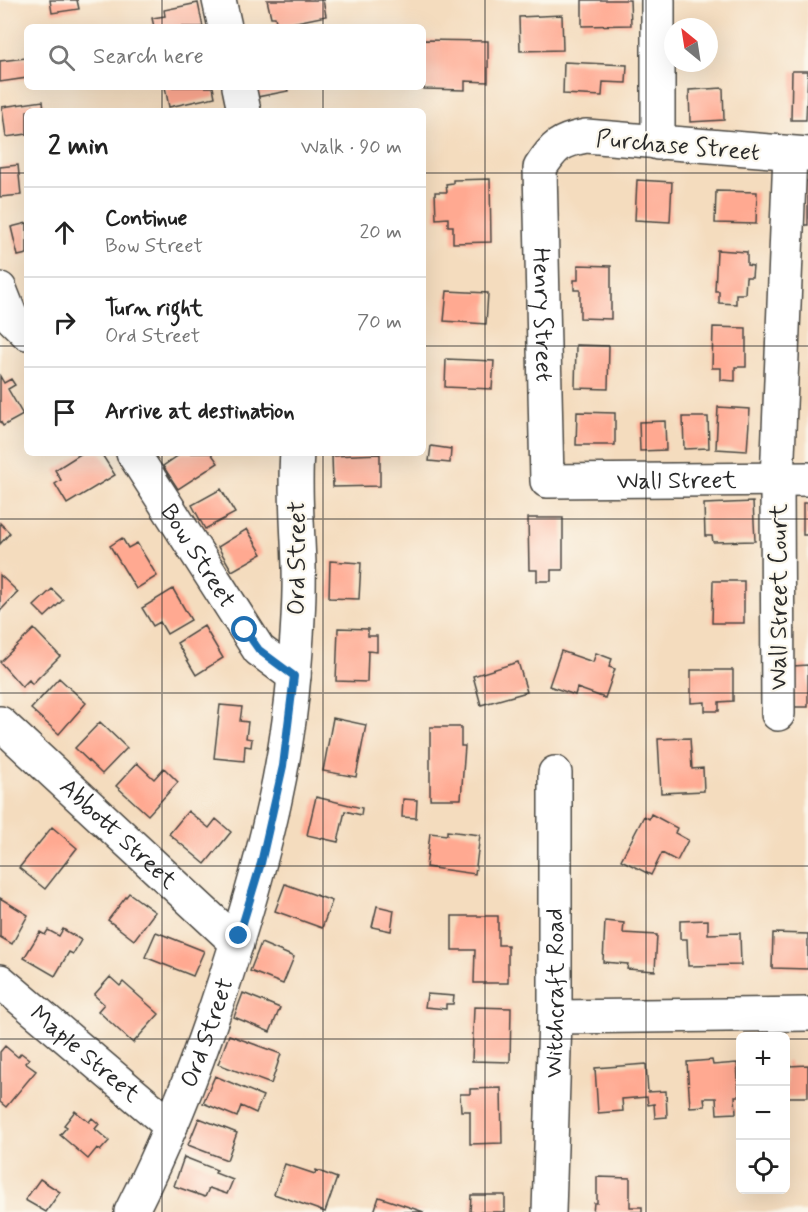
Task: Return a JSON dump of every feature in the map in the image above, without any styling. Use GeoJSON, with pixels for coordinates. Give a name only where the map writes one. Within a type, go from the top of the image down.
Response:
{"type":"FeatureCollection","features":[{"type":"Feature","properties":{"kind":"street"},"geometry":{"type":"LineString","coordinates":[[219,0],[224,24]]}},
{"type":"Feature","properties":{"kind":"street"},"geometry":{"type":"LineString","coordinates":[[658,0],[658,143]]}},
{"type":"Feature","properties":{"kind":"street"},"geometry":{"type":"LineString","coordinates":[[239,90],[243,108]]}},
{"type":"Feature","properties":{"kind":"street","name":"Purchase Street"},"geometry":{"type":"LineString","coordinates":[[551,150],[567,140],[586,136],[799,154]]}},
{"type":"Feature","properties":{"kind":"street","name":"Henry Street"},"geometry":{"type":"LineString","coordinates":[[547,481],[540,168],[551,150]]}},
{"type":"Feature","properties":{"kind":"street","name":"Wall Street Court"},"geometry":{"type":"LineString","coordinates":[[778,714],[793,480],[799,154]]}},
{"type":"Feature","properties":{"kind":"street","name":"Bow Street"},"geometry":{"type":"LineString","coordinates":[[136,456],[259,650],[294,676]]}},
{"type":"Feature","properties":{"kind":"street","name":"Ord Street"},"geometry":{"type":"LineString","coordinates":[[138,1210],[210,1026],[261,863],[283,766],[294,676],[299,569],[295,480],[297,456]]}},
{"type":"Feature","properties":{"kind":"street","name":"Wall Street"},"geometry":{"type":"LineString","coordinates":[[547,481],[793,480]]}},
{"type":"Feature","properties":{"kind":"street","name":"Abbott Street"},"geometry":{"type":"LineString","coordinates":[[0,723],[237,943]]}},
{"type":"Feature","properties":{"kind":"street","name":"Witchcraft Road"},"geometry":{"type":"LineString","coordinates":[[549,1212],[555,1017],[555,773]]}},
{"type":"Feature","properties":{"kind":"street","name":"Maple Street"},"geometry":{"type":"LineString","coordinates":[[0,981],[171,1126]]}},
{"type":"Feature","properties":{"kind":"street"},"geometry":{"type":"LineString","coordinates":[[555,1017],[808,1014]]}},
{"type":"Feature","properties":{"kind":"building"},"geometry":{"type":"Polygon","coordinates":[[[50,0],[77,0],[79,9],[52,13],[50,0]]]}},
{"type":"Feature","properties":{"kind":"building"},"geometry":{"type":"Polygon","coordinates":[[[267,0],[323,0],[326,16],[287,24],[277,24],[275,17],[271,17],[267,0]]]}},
{"type":"Feature","properties":{"kind":"building"},"geometry":{"type":"Polygon","coordinates":[[[582,0],[630,0],[631,25],[582,26],[582,0]]]}},
{"type":"Feature","properties":{"kind":"building"},"geometry":{"type":"Polygon","coordinates":[[[198,3],[202,24],[153,24],[152,18],[165,16],[164,10],[198,3]]]}},
{"type":"Feature","properties":{"kind":"building"},"geometry":{"type":"Polygon","coordinates":[[[562,15],[563,50],[520,51],[519,17],[562,15]]]}},
{"type":"Feature","properties":{"kind":"building"},"geometry":{"type":"Polygon","coordinates":[[[426,40],[488,41],[488,82],[465,81],[465,90],[426,89],[426,40]]]}},
{"type":"Feature","properties":{"kind":"building"},"geometry":{"type":"Polygon","coordinates":[[[24,58],[24,78],[0,82],[0,61],[24,58]]]}},
{"type":"Feature","properties":{"kind":"building"},"geometry":{"type":"Polygon","coordinates":[[[564,62],[627,65],[626,83],[603,82],[602,96],[563,94],[564,62]]]}},
{"type":"Feature","properties":{"kind":"building"},"geometry":{"type":"Polygon","coordinates":[[[792,71],[808,71],[806,120],[791,120],[792,71]]]}},
{"type":"Feature","properties":{"kind":"building"},"geometry":{"type":"Polygon","coordinates":[[[723,88],[724,120],[690,122],[689,90],[723,88]]]}},
{"type":"Feature","properties":{"kind":"building"},"geometry":{"type":"Polygon","coordinates":[[[166,90],[214,90],[215,97],[169,107],[166,90]]]}},
{"type":"Feature","properties":{"kind":"building"},"geometry":{"type":"Polygon","coordinates":[[[256,90],[288,91],[257,97],[256,90]]]}},
{"type":"Feature","properties":{"kind":"building"},"geometry":{"type":"Polygon","coordinates":[[[43,101],[44,108],[24,108],[24,134],[6,137],[2,107],[43,101]]]}},
{"type":"Feature","properties":{"kind":"building"},"geometry":{"type":"Polygon","coordinates":[[[18,165],[21,195],[0,197],[0,167],[18,165]]]}},
{"type":"Feature","properties":{"kind":"building"},"geometry":{"type":"Polygon","coordinates":[[[490,179],[491,242],[453,243],[453,226],[448,226],[448,218],[436,219],[435,192],[447,192],[446,184],[453,183],[453,180],[490,179]]]}},
{"type":"Feature","properties":{"kind":"building"},"geometry":{"type":"Polygon","coordinates":[[[637,180],[672,182],[670,222],[635,220],[637,180]]]}},
{"type":"Feature","properties":{"kind":"building"},"geometry":{"type":"Polygon","coordinates":[[[804,181],[808,181],[808,225],[803,225],[804,181]]]}},
{"type":"Feature","properties":{"kind":"building"},"geometry":{"type":"Polygon","coordinates":[[[716,191],[757,192],[756,224],[715,223],[716,191]]]}},
{"type":"Feature","properties":{"kind":"building"},"geometry":{"type":"Polygon","coordinates":[[[24,224],[24,255],[18,256],[11,227],[24,224]]]}},
{"type":"Feature","properties":{"kind":"building"},"geometry":{"type":"Polygon","coordinates":[[[717,250],[747,252],[747,265],[753,266],[752,277],[746,277],[745,294],[736,294],[736,304],[719,303],[719,291],[715,291],[717,250]]]}},
{"type":"Feature","properties":{"kind":"building"},"geometry":{"type":"Polygon","coordinates":[[[578,265],[611,266],[611,319],[580,318],[580,290],[574,290],[574,280],[578,280],[578,265]]]}},
{"type":"Feature","properties":{"kind":"building"},"geometry":{"type":"Polygon","coordinates":[[[447,291],[488,293],[486,324],[444,321],[447,291]]]}},
{"type":"Feature","properties":{"kind":"building"},"geometry":{"type":"Polygon","coordinates":[[[713,327],[746,328],[746,367],[735,367],[735,381],[721,380],[721,368],[712,368],[713,327]]]}},
{"type":"Feature","properties":{"kind":"building"},"geometry":{"type":"Polygon","coordinates":[[[576,345],[609,346],[608,389],[575,388],[576,345]]]}},
{"type":"Feature","properties":{"kind":"building"},"geometry":{"type":"Polygon","coordinates":[[[446,359],[494,361],[492,389],[445,387],[446,359]]]}},
{"type":"Feature","properties":{"kind":"building"},"geometry":{"type":"Polygon","coordinates":[[[0,376],[4,383],[11,379],[15,385],[8,389],[23,415],[3,426],[0,421],[0,376]]]}},
{"type":"Feature","properties":{"kind":"building"},"geometry":{"type":"Polygon","coordinates":[[[718,407],[750,409],[747,451],[716,449],[718,407]]]}},
{"type":"Feature","properties":{"kind":"building"},"geometry":{"type":"Polygon","coordinates":[[[577,412],[615,413],[615,445],[576,445],[577,412]]]}},
{"type":"Feature","properties":{"kind":"building"},"geometry":{"type":"Polygon","coordinates":[[[683,417],[708,417],[709,448],[684,449],[683,417]]]}},
{"type":"Feature","properties":{"kind":"building"},"geometry":{"type":"Polygon","coordinates":[[[665,421],[666,450],[640,451],[639,422],[665,421]]]}},
{"type":"Feature","properties":{"kind":"building"},"geometry":{"type":"Polygon","coordinates":[[[431,446],[451,449],[450,463],[429,461],[431,446]]]}},
{"type":"Feature","properties":{"kind":"building"},"geometry":{"type":"Polygon","coordinates":[[[77,456],[103,456],[115,475],[67,504],[55,484],[61,480],[55,470],[77,456]]]}},
{"type":"Feature","properties":{"kind":"building"},"geometry":{"type":"Polygon","coordinates":[[[178,456],[213,456],[218,463],[178,489],[163,466],[178,456]]]}},
{"type":"Feature","properties":{"kind":"building"},"geometry":{"type":"Polygon","coordinates":[[[332,456],[380,456],[380,486],[333,487],[332,456]]]}},
{"type":"Feature","properties":{"kind":"building"},"geometry":{"type":"Polygon","coordinates":[[[221,489],[235,513],[205,529],[192,505],[221,489]]]}},
{"type":"Feature","properties":{"kind":"building"},"geometry":{"type":"Polygon","coordinates":[[[753,502],[755,541],[713,542],[712,536],[705,536],[704,504],[753,502]]]}},
{"type":"Feature","properties":{"kind":"building"},"geometry":{"type":"Polygon","coordinates":[[[803,503],[808,503],[808,535],[803,535],[803,503]]]}},
{"type":"Feature","properties":{"kind":"building"},"geometry":{"type":"Polygon","coordinates":[[[528,518],[563,518],[563,570],[551,570],[551,581],[537,581],[537,570],[529,570],[528,518]]]}},
{"type":"Feature","properties":{"kind":"building"},"geometry":{"type":"Polygon","coordinates":[[[0,523],[10,533],[0,544],[0,523]]]}},
{"type":"Feature","properties":{"kind":"building"},"geometry":{"type":"Polygon","coordinates":[[[247,529],[262,554],[232,571],[218,547],[247,529]]]}},
{"type":"Feature","properties":{"kind":"building"},"geometry":{"type":"Polygon","coordinates":[[[122,538],[128,548],[137,543],[157,576],[136,589],[110,546],[122,538]]]}},
{"type":"Feature","properties":{"kind":"building"},"geometry":{"type":"Polygon","coordinates":[[[330,561],[361,563],[359,599],[329,598],[330,561]]]}},
{"type":"Feature","properties":{"kind":"building"},"geometry":{"type":"Polygon","coordinates":[[[0,575],[18,592],[0,611],[0,575]]]}},
{"type":"Feature","properties":{"kind":"building"},"geometry":{"type":"Polygon","coordinates":[[[713,581],[744,581],[744,623],[712,623],[713,581]]]}},
{"type":"Feature","properties":{"kind":"building"},"geometry":{"type":"Polygon","coordinates":[[[52,589],[63,600],[45,617],[34,606],[52,589]]]}},
{"type":"Feature","properties":{"kind":"building"},"geometry":{"type":"Polygon","coordinates":[[[173,589],[191,620],[167,634],[160,622],[153,626],[142,608],[173,589]]]}},
{"type":"Feature","properties":{"kind":"building"},"geometry":{"type":"Polygon","coordinates":[[[204,626],[223,658],[196,675],[177,643],[204,626]]]}},
{"type":"Feature","properties":{"kind":"building"},"geometry":{"type":"Polygon","coordinates":[[[338,628],[368,629],[368,636],[377,636],[377,652],[368,651],[367,682],[336,681],[338,628]]]}},
{"type":"Feature","properties":{"kind":"building"},"geometry":{"type":"Polygon","coordinates":[[[34,629],[60,656],[32,684],[29,680],[22,687],[0,662],[34,629]]]}},
{"type":"Feature","properties":{"kind":"building"},"geometry":{"type":"Polygon","coordinates":[[[561,651],[593,662],[596,653],[612,659],[609,667],[615,669],[605,698],[577,688],[575,695],[549,686],[561,651]]]}},
{"type":"Feature","properties":{"kind":"building"},"geometry":{"type":"Polygon","coordinates":[[[518,662],[527,692],[481,705],[473,676],[518,662]]]}},
{"type":"Feature","properties":{"kind":"building"},"geometry":{"type":"Polygon","coordinates":[[[808,665],[808,707],[795,707],[793,666],[808,665]]]}},
{"type":"Feature","properties":{"kind":"building"},"geometry":{"type":"Polygon","coordinates":[[[691,670],[733,670],[733,701],[719,702],[719,711],[705,711],[705,702],[691,703],[691,670]]]}},
{"type":"Feature","properties":{"kind":"building"},"geometry":{"type":"Polygon","coordinates":[[[59,678],[86,703],[59,734],[31,709],[59,678]]]}},
{"type":"Feature","properties":{"kind":"building"},"geometry":{"type":"Polygon","coordinates":[[[220,705],[242,707],[240,721],[248,722],[246,738],[252,739],[251,747],[245,746],[244,761],[214,758],[220,705]]]}},
{"type":"Feature","properties":{"kind":"building"},"geometry":{"type":"Polygon","coordinates":[[[333,718],[366,725],[356,777],[323,771],[333,718]]]}},
{"type":"Feature","properties":{"kind":"building"},"geometry":{"type":"Polygon","coordinates":[[[100,722],[127,748],[102,774],[75,748],[100,722]]]}},
{"type":"Feature","properties":{"kind":"building"},"geometry":{"type":"Polygon","coordinates":[[[430,727],[461,727],[461,746],[465,746],[461,799],[430,799],[430,727]]]}},
{"type":"Feature","properties":{"kind":"building"},"geometry":{"type":"Polygon","coordinates":[[[690,738],[692,769],[703,768],[704,791],[661,793],[658,739],[690,738]]]}},
{"type":"Feature","properties":{"kind":"building"},"geometry":{"type":"Polygon","coordinates":[[[137,763],[154,779],[164,768],[178,782],[148,815],[116,786],[137,763]]]}},
{"type":"Feature","properties":{"kind":"building"},"geometry":{"type":"Polygon","coordinates":[[[316,797],[362,808],[361,815],[345,811],[338,842],[307,835],[316,797]]]}},
{"type":"Feature","properties":{"kind":"building"},"geometry":{"type":"Polygon","coordinates":[[[403,799],[417,800],[416,818],[402,817],[403,799]]]}},
{"type":"Feature","properties":{"kind":"building"},"geometry":{"type":"Polygon","coordinates":[[[188,811],[209,828],[216,819],[231,832],[205,864],[169,834],[188,811]]]}},
{"type":"Feature","properties":{"kind":"building"},"geometry":{"type":"Polygon","coordinates":[[[651,814],[677,828],[675,833],[688,840],[677,861],[662,853],[651,875],[621,860],[644,816],[649,819],[651,814]]]}},
{"type":"Feature","properties":{"kind":"building"},"geometry":{"type":"Polygon","coordinates":[[[52,827],[77,848],[45,889],[19,868],[52,827]]]}},
{"type":"Feature","properties":{"kind":"building"},"geometry":{"type":"Polygon","coordinates":[[[447,831],[480,835],[475,874],[426,867],[430,833],[447,835],[447,831]]]}},
{"type":"Feature","properties":{"kind":"building"},"geometry":{"type":"Polygon","coordinates":[[[285,884],[332,901],[322,928],[275,911],[285,884]]]}},
{"type":"Feature","properties":{"kind":"building"},"geometry":{"type":"Polygon","coordinates":[[[129,893],[155,912],[134,940],[108,920],[129,893]]]}},
{"type":"Feature","properties":{"kind":"building"},"geometry":{"type":"Polygon","coordinates":[[[0,898],[28,915],[12,944],[0,937],[0,898]]]}},
{"type":"Feature","properties":{"kind":"building"},"geometry":{"type":"Polygon","coordinates":[[[377,906],[394,910],[391,931],[372,927],[377,906]]]}},
{"type":"Feature","properties":{"kind":"building"},"geometry":{"type":"Polygon","coordinates":[[[452,916],[498,916],[498,945],[508,945],[508,983],[474,983],[475,950],[452,950],[452,916]]]}},
{"type":"Feature","properties":{"kind":"building"},"geometry":{"type":"Polygon","coordinates":[[[708,920],[708,934],[740,933],[741,965],[688,966],[687,939],[680,939],[680,921],[708,920]]]}},
{"type":"Feature","properties":{"kind":"building"},"geometry":{"type":"Polygon","coordinates":[[[605,921],[624,923],[623,933],[657,935],[655,971],[627,969],[628,964],[603,962],[605,921]]]}},
{"type":"Feature","properties":{"kind":"building"},"geometry":{"type":"Polygon","coordinates":[[[63,929],[81,940],[73,954],[69,952],[55,976],[24,958],[40,932],[45,935],[48,930],[59,936],[63,929]]]}},
{"type":"Feature","properties":{"kind":"building"},"geometry":{"type":"Polygon","coordinates":[[[156,932],[204,951],[193,976],[145,957],[156,932]]]}},
{"type":"Feature","properties":{"kind":"building"},"geometry":{"type":"Polygon","coordinates":[[[773,933],[808,934],[808,969],[772,968],[773,933]]]}},
{"type":"Feature","properties":{"kind":"building"},"geometry":{"type":"Polygon","coordinates":[[[261,943],[294,957],[283,984],[250,971],[261,943]]]}},
{"type":"Feature","properties":{"kind":"building"},"geometry":{"type":"Polygon","coordinates":[[[110,977],[120,986],[123,982],[159,1014],[133,1043],[98,1011],[104,1004],[94,995],[110,977]]]}},
{"type":"Feature","properties":{"kind":"building"},"geometry":{"type":"Polygon","coordinates":[[[243,993],[280,1008],[270,1032],[234,1017],[243,993]]]}},
{"type":"Feature","properties":{"kind":"building"},"geometry":{"type":"Polygon","coordinates":[[[427,994],[454,996],[453,1004],[446,1004],[446,1009],[425,1007],[427,994]]]}},
{"type":"Feature","properties":{"kind":"building"},"geometry":{"type":"Polygon","coordinates":[[[474,1007],[511,1008],[510,1062],[472,1061],[474,1007]]]}},
{"type":"Feature","properties":{"kind":"building"},"geometry":{"type":"Polygon","coordinates":[[[229,1035],[281,1054],[271,1084],[218,1064],[229,1035]]]}},
{"type":"Feature","properties":{"kind":"building"},"geometry":{"type":"Polygon","coordinates":[[[5,1046],[18,1057],[21,1053],[29,1059],[25,1063],[36,1071],[6,1107],[0,1102],[0,1052],[5,1046]]]}},
{"type":"Feature","properties":{"kind":"building"},"geometry":{"type":"Polygon","coordinates":[[[712,1060],[713,1065],[736,1063],[736,1113],[717,1114],[716,1098],[704,1098],[705,1106],[690,1107],[687,1062],[712,1060]]]}},
{"type":"Feature","properties":{"kind":"building"},"geometry":{"type":"Polygon","coordinates":[[[646,1064],[648,1092],[666,1091],[667,1117],[655,1118],[654,1104],[648,1105],[647,1097],[622,1099],[623,1111],[598,1113],[595,1068],[646,1064]]]}},
{"type":"Feature","properties":{"kind":"building"},"geometry":{"type":"Polygon","coordinates":[[[808,1065],[808,1097],[790,1097],[790,1066],[808,1065]]]}},
{"type":"Feature","properties":{"kind":"building"},"geometry":{"type":"Polygon","coordinates":[[[215,1076],[263,1096],[256,1113],[241,1106],[237,1117],[203,1103],[215,1076]]]}},
{"type":"Feature","properties":{"kind":"building"},"geometry":{"type":"Polygon","coordinates":[[[501,1088],[502,1143],[470,1144],[470,1111],[461,1111],[460,1094],[470,1094],[470,1089],[501,1088]]]}},
{"type":"Feature","properties":{"kind":"building"},"geometry":{"type":"Polygon","coordinates":[[[75,1111],[89,1122],[92,1118],[99,1124],[95,1129],[109,1141],[100,1151],[97,1148],[88,1159],[60,1135],[67,1127],[64,1125],[75,1111]]]}},
{"type":"Feature","properties":{"kind":"building"},"geometry":{"type":"Polygon","coordinates":[[[199,1118],[237,1133],[227,1160],[188,1145],[199,1118]]]}},
{"type":"Feature","properties":{"kind":"building"},"geometry":{"type":"Polygon","coordinates":[[[184,1157],[217,1170],[215,1173],[233,1180],[227,1194],[209,1188],[205,1197],[174,1186],[184,1157]]]}},
{"type":"Feature","properties":{"kind":"building"},"geometry":{"type":"Polygon","coordinates":[[[285,1164],[315,1174],[316,1170],[337,1178],[325,1212],[274,1194],[285,1164]]]}},
{"type":"Feature","properties":{"kind":"building"},"geometry":{"type":"Polygon","coordinates":[[[597,1177],[630,1178],[630,1207],[642,1207],[642,1212],[593,1212],[594,1203],[597,1203],[597,1177]]]}},
{"type":"Feature","properties":{"kind":"building"},"geometry":{"type":"Polygon","coordinates":[[[40,1179],[60,1192],[46,1212],[25,1200],[40,1179]]]}},
{"type":"Feature","properties":{"kind":"building"},"geometry":{"type":"Polygon","coordinates":[[[471,1195],[505,1195],[505,1212],[470,1212],[471,1195]]]}},
{"type":"Feature","properties":{"kind":"building"},"geometry":{"type":"Polygon","coordinates":[[[379,1197],[424,1212],[374,1212],[379,1197]]]}},
{"type":"Feature","properties":{"kind":"route"},"geometry":{"type":"LineString","coordinates":[[239,936],[261,863],[283,766],[294,676],[259,650],[245,630]]}}]}
